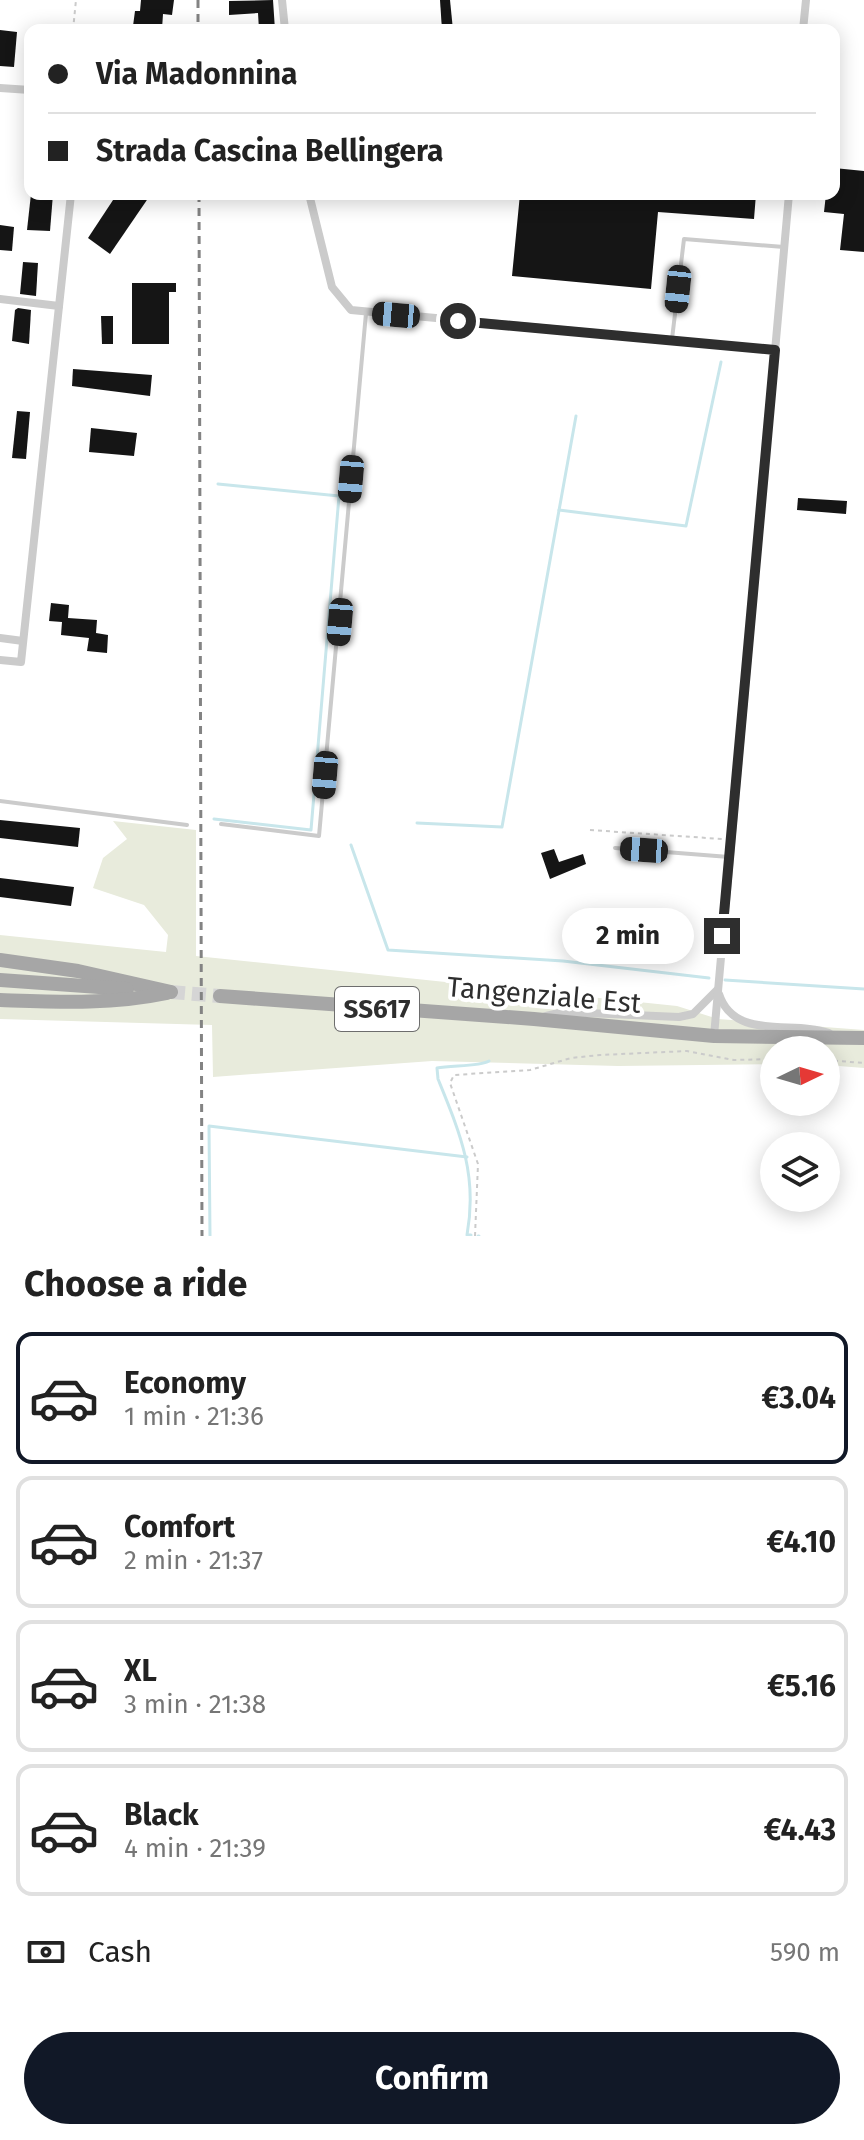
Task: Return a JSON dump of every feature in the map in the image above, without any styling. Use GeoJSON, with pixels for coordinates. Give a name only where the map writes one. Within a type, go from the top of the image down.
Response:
{"type":"FeatureCollection","features":[{"type":"Feature","properties":{"kind":"main road"},"geometry":{"type":"LineString","coordinates":[[0,960],[78,971],[171,992]]}},
{"type":"Feature","properties":{"kind":"main road"},"geometry":{"type":"LineString","coordinates":[[0,980],[171,992]]}},
{"type":"Feature","properties":{"kind":"main road"},"geometry":{"type":"LineString","coordinates":[[0,1000],[69,1004],[128,1001],[171,992]]}},
{"type":"Feature","properties":{"kind":"main road","name":"Tangenziale Est"},"geometry":{"type":"LineString","coordinates":[[220,996],[534,1019],[714,1036],[864,1038]]}},
{"type":"Feature","properties":{"kind":"street"},"geometry":{"type":"LineString","coordinates":[[282,0],[284,24]]}},
{"type":"Feature","properties":{"kind":"street"},"geometry":{"type":"LineString","coordinates":[[804,24],[806,0]]}},
{"type":"Feature","properties":{"kind":"street"},"geometry":{"type":"LineString","coordinates":[[0,88],[24,90]]}},
{"type":"Feature","properties":{"kind":"street"},"geometry":{"type":"LineString","coordinates":[[0,660],[21,662],[70,200]]}},
{"type":"Feature","properties":{"kind":"street"},"geometry":{"type":"LineString","coordinates":[[310,200],[332,287],[344,305],[366,313],[775,350]]}},
{"type":"Feature","properties":{"kind":"street"},"geometry":{"type":"LineString","coordinates":[[714,1036],[788,200]]}},
{"type":"Feature","properties":{"kind":"street"},"geometry":{"type":"LineString","coordinates":[[0,299],[59,306]]}},
{"type":"Feature","properties":{"kind":"street"},"geometry":{"type":"LineString","coordinates":[[0,638],[23,641]]}},
{"type":"Feature","properties":{"kind":"street"},"geometry":{"type":"LineString","coordinates":[[534,1019],[563,1012],[679,1017],[693,1014],[718,989]]}},
{"type":"Feature","properties":{"kind":"street"},"geometry":{"type":"LineString","coordinates":[[718,989],[722,1003],[734,1017],[749,1024],[824,1031],[844,1038]]}},
{"type":"Feature","properties":{"kind":"lane"},"geometry":{"type":"LineString","coordinates":[[672,340],[684,239],[784,247]]}},
{"type":"Feature","properties":{"kind":"lane"},"geometry":{"type":"LineString","coordinates":[[221,824],[319,836],[366,313]]}},
{"type":"Feature","properties":{"kind":"lane"},"geometry":{"type":"LineString","coordinates":[[0,801],[187,825]]}},
{"type":"Feature","properties":{"kind":"lane"},"geometry":{"type":"LineString","coordinates":[[615,848],[729,857]]}},
{"type":"Feature","properties":{"kind":"path"},"geometry":{"type":"LineString","coordinates":[[74,24],[76,0]]}},
{"type":"Feature","properties":{"kind":"path"},"geometry":{"type":"LineString","coordinates":[[590,830],[695,839],[731,838]]}},
{"type":"Feature","properties":{"kind":"path"},"geometry":{"type":"LineString","coordinates":[[475,1236],[478,1164],[450,1083],[454,1075],[530,1070],[571,1058],[600,1055],[687,1051],[734,1060],[760,1059]]}},
{"type":"Feature","properties":{"kind":"path"},"geometry":{"type":"LineString","coordinates":[[840,1061],[864,1063]]}},
{"type":"Feature","properties":{"kind":"shaded area"},"geometry":{"type":"Polygon","coordinates":[[[113,821],[196,830],[196,956],[677,1006],[718,1019],[864,1030],[864,1068],[840,1066],[840,1036],[760,1036],[760,1064],[618,1066],[432,1061],[213,1077],[212,1025],[0,1019],[0,935],[166,952],[168,935],[144,905],[93,888],[103,858],[127,839],[113,821]]]}},
{"type":"Feature","properties":{"kind":"building"},"geometry":{"type":"Polygon","coordinates":[[[141,0],[174,0],[172,15],[163,14],[162,24],[133,24],[135,11],[140,11],[141,0]]]}},
{"type":"Feature","properties":{"kind":"building"},"geometry":{"type":"Polygon","coordinates":[[[273,0],[275,24],[259,24],[258,13],[229,15],[229,1],[273,0]]]}},
{"type":"Feature","properties":{"kind":"building"},"geometry":{"type":"Polygon","coordinates":[[[440,0],[450,0],[452,24],[442,24],[440,0]]]}},
{"type":"Feature","properties":{"kind":"building"},"geometry":{"type":"Polygon","coordinates":[[[0,30],[17,32],[14,67],[0,66],[0,30]]]}},
{"type":"Feature","properties":{"kind":"building"},"geometry":{"type":"Polygon","coordinates":[[[840,169],[864,171],[864,252],[840,250],[844,214],[824,212],[825,200],[840,200],[840,169]]]}},
{"type":"Feature","properties":{"kind":"building"},"geometry":{"type":"Polygon","coordinates":[[[30,200],[53,200],[50,231],[27,230],[30,200]]]}},
{"type":"Feature","properties":{"kind":"building"},"geometry":{"type":"Polygon","coordinates":[[[113,200],[147,200],[110,254],[88,238],[113,200]]]}},
{"type":"Feature","properties":{"kind":"building"},"geometry":{"type":"Polygon","coordinates":[[[519,200],[756,200],[754,219],[658,212],[651,289],[512,276],[519,200]]]}},
{"type":"Feature","properties":{"kind":"building"},"geometry":{"type":"Polygon","coordinates":[[[0,225],[14,227],[12,251],[0,250],[0,225]]]}},
{"type":"Feature","properties":{"kind":"building"},"geometry":{"type":"Polygon","coordinates":[[[23,262],[38,263],[36,296],[20,294],[23,262]]]}},
{"type":"Feature","properties":{"kind":"building"},"geometry":{"type":"Polygon","coordinates":[[[132,283],[176,283],[176,292],[169,292],[169,344],[132,344],[132,283]]]}},
{"type":"Feature","properties":{"kind":"building"},"geometry":{"type":"Polygon","coordinates":[[[15,310],[31,310],[29,344],[12,341],[15,310]]]}},
{"type":"Feature","properties":{"kind":"building"},"geometry":{"type":"Polygon","coordinates":[[[101,316],[113,316],[113,344],[102,344],[101,316]]]}},
{"type":"Feature","properties":{"kind":"building"},"geometry":{"type":"Polygon","coordinates":[[[73,369],[152,375],[150,396],[72,386],[73,369]]]}},
{"type":"Feature","properties":{"kind":"building"},"geometry":{"type":"Polygon","coordinates":[[[17,411],[30,412],[26,459],[12,458],[17,411]]]}},
{"type":"Feature","properties":{"kind":"building"},"geometry":{"type":"Polygon","coordinates":[[[91,428],[137,433],[134,456],[89,452],[91,428]]]}},
{"type":"Feature","properties":{"kind":"building"},"geometry":{"type":"Polygon","coordinates":[[[798,498],[847,501],[846,514],[797,510],[798,498]]]}},
{"type":"Feature","properties":{"kind":"building"},"geometry":{"type":"Polygon","coordinates":[[[51,603],[69,605],[68,618],[97,620],[96,633],[108,635],[107,653],[87,651],[89,638],[61,635],[62,622],[49,621],[51,603]]]}},
{"type":"Feature","properties":{"kind":"building"},"geometry":{"type":"Polygon","coordinates":[[[0,820],[80,828],[78,847],[0,838],[0,820]]]}},
{"type":"Feature","properties":{"kind":"building"},"geometry":{"type":"Polygon","coordinates":[[[554,849],[559,862],[583,854],[586,864],[550,879],[541,853],[554,849]]]}},
{"type":"Feature","properties":{"kind":"building"},"geometry":{"type":"Polygon","coordinates":[[[0,878],[74,887],[71,906],[0,897],[0,878]]]}},
{"type":"Feature","properties":{"kind":"waterway"},"geometry":{"type":"LineString","coordinates":[[559,510],[686,526],[721,362]]}},
{"type":"Feature","properties":{"kind":"waterway"},"geometry":{"type":"LineString","coordinates":[[417,823],[502,827],[576,416]]}},
{"type":"Feature","properties":{"kind":"waterway"},"geometry":{"type":"LineString","coordinates":[[214,819],[311,830],[339,496],[218,484]]}},
{"type":"Feature","properties":{"kind":"waterway"},"geometry":{"type":"LineString","coordinates":[[351,845],[388,950],[563,961],[709,978]]}},
{"type":"Feature","properties":{"kind":"waterway"},"geometry":{"type":"LineString","coordinates":[[725,980],[864,989]]}},
{"type":"Feature","properties":{"kind":"waterway"},"geometry":{"type":"LineString","coordinates":[[471,1235],[467,1235],[470,1193],[465,1155],[438,1079],[437,1068],[489,1061]]}},
{"type":"Feature","properties":{"kind":"waterway"},"geometry":{"type":"LineString","coordinates":[[210,1236],[209,1126],[467,1157]]}},
{"type":"Feature","properties":{"kind":"tunnel"},"geometry":{"type":"LineString","coordinates":[[171,992],[220,996]]}},
{"type":"Feature","properties":{"kind":"railway"},"geometry":{"type":"LineString","coordinates":[[198,0],[198,24]]}},
{"type":"Feature","properties":{"kind":"railway"},"geometry":{"type":"LineString","coordinates":[[199,200],[202,1236]]}},
{"type":"Feature","properties":{"kind":"route"},"geometry":{"type":"LineString","coordinates":[[458,321],[775,350],[722,936]]}}]}
